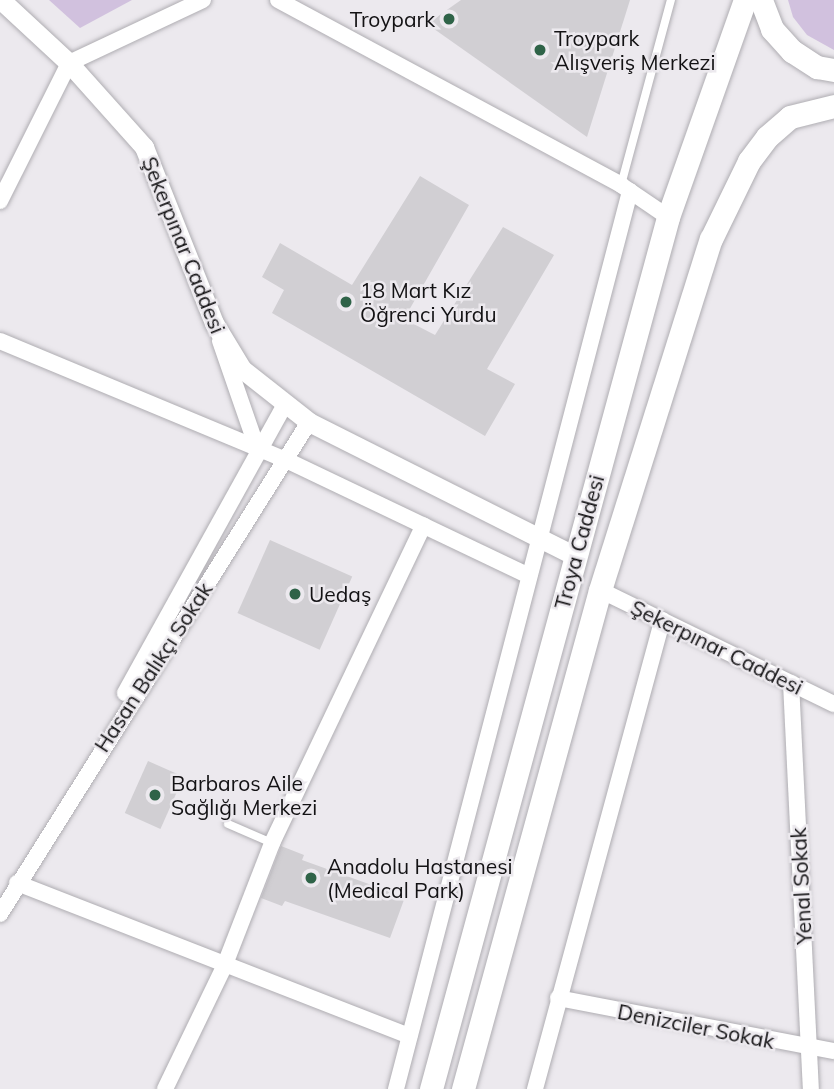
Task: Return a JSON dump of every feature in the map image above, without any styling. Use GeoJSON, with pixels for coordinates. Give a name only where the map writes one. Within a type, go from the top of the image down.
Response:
{"type":"FeatureCollection","features":[{"type":"Feature","properties":{"kind":"main road","name":"Troya Caddesi"},"geometry":{"type":"LineString","coordinates":[[431,1089],[668,217],[745,0]]}},
{"type":"Feature","properties":{"kind":"main road"},"geometry":{"type":"LineString","coordinates":[[761,0],[772,29],[794,52],[834,82]]}},
{"type":"Feature","properties":{"kind":"main road"},"geometry":{"type":"LineString","coordinates":[[794,52],[834,70]]}},
{"type":"Feature","properties":{"kind":"main road"},"geometry":{"type":"LineString","coordinates":[[790,117],[834,94]]}},
{"type":"Feature","properties":{"kind":"main road"},"geometry":{"type":"LineString","coordinates":[[790,117],[834,106]]}},
{"type":"Feature","properties":{"kind":"main road","name":"Troya Caddesi"},"geometry":{"type":"LineString","coordinates":[[463,1089],[600,590],[697,277],[749,160],[790,117]]}},
{"type":"Feature","properties":{"kind":"street","name":"Şekerpınar Caddesi"},"geometry":{"type":"LineString","coordinates":[[1,0],[69,63],[144,147],[214,323],[242,369],[309,422],[575,556]]}},
{"type":"Feature","properties":{"kind":"street"},"geometry":{"type":"LineString","coordinates":[[0,201],[69,63],[203,0]]}},
{"type":"Feature","properties":{"kind":"street"},"geometry":{"type":"LineString","coordinates":[[278,0],[626,188],[668,217]]}},
{"type":"Feature","properties":{"kind":"street"},"geometry":{"type":"LineString","coordinates":[[396,1089],[626,188]]}},
{"type":"Feature","properties":{"kind":"street"},"geometry":{"type":"LineString","coordinates":[[214,323],[258,451]]}},
{"type":"Feature","properties":{"kind":"street"},"geometry":{"type":"LineString","coordinates":[[0,341],[258,451],[286,460],[529,576]]}},
{"type":"Feature","properties":{"kind":"street"},"geometry":{"type":"LineString","coordinates":[[89,767],[115,712],[285,404]]}},
{"type":"Feature","properties":{"kind":"street","name":"Hasan Balıkçı Sokak"},"geometry":{"type":"LineString","coordinates":[[0,914],[89,767],[309,422]]}},
{"type":"Feature","properties":{"kind":"street"},"geometry":{"type":"LineString","coordinates":[[165,1089],[224,967],[272,843],[424,526]]}},
{"type":"Feature","properties":{"kind":"street","name":"Şekerpınar Caddesi"},"geometry":{"type":"LineString","coordinates":[[600,590],[834,705]]}},
{"type":"Feature","properties":{"kind":"street"},"geometry":{"type":"LineString","coordinates":[[535,1089],[662,620]]}},
{"type":"Feature","properties":{"kind":"street","name":"Yenal Sokak"},"geometry":{"type":"LineString","coordinates":[[791,684],[811,1089]]}},
{"type":"Feature","properties":{"kind":"street"},"geometry":{"type":"LineString","coordinates":[[17,883],[224,967],[409,1036]]}},
{"type":"Feature","properties":{"kind":"street","name":"Denizciler Sokak"},"geometry":{"type":"LineString","coordinates":[[558,998],[810,1049],[834,1051]]}},
{"type":"Feature","properties":{"kind":"lane"},"geometry":{"type":"LineString","coordinates":[[626,188],[671,0]]}},
{"type":"Feature","properties":{"kind":"lane"},"geometry":{"type":"LineString","coordinates":[[228,824],[272,843]]}},
{"type":"Feature","properties":{"kind":"shaded area"},"geometry":{"type":"Polygon","coordinates":[[[49,0],[132,0],[80,28],[49,0]]]}},
{"type":"Feature","properties":{"kind":"shaded area"},"geometry":{"type":"Polygon","coordinates":[[[788,0],[834,0],[834,50],[807,35],[793,17],[788,0]]]}},
{"type":"Feature","properties":{"kind":"building","name":"Troypark Alışveriş Merkezi"},"geometry":{"type":"Polygon","coordinates":[[[461,0],[630,0],[587,137],[427,24],[461,0]]]}},
{"type":"Feature","properties":{"kind":"building","name":"18 Mart Kız Öğrenci Yurdu"},"geometry":{"type":"Polygon","coordinates":[[[420,176],[469,205],[404,319],[435,335],[503,227],[554,255],[487,369],[515,384],[485,436],[272,313],[284,290],[262,277],[280,243],[352,285],[420,176]]]}},
{"type":"Feature","properties":{"kind":"building","name":"Uedaş"},"geometry":{"type":"Polygon","coordinates":[[[270,540],[352,577],[320,650],[237,613],[270,540]]]}},
{"type":"Feature","properties":{"kind":"building","name":"Barbaros Aile Sağlığı Merkezi"},"geometry":{"type":"Polygon","coordinates":[[[148,761],[184,777],[160,829],[125,813],[148,761]]]}},
{"type":"Feature","properties":{"kind":"building","name":"Anadolu Hastanesi (Medical Park)"},"geometry":{"type":"Polygon","coordinates":[[[281,846],[304,855],[302,860],[405,897],[390,938],[285,901],[282,906],[261,898],[281,846]]]}},
{"type":"Feature","properties":{"kind":"place","name":"Troypark"},"geometry":{"type":"Point","coordinates":[449,19]}},
{"type":"Feature","properties":{"kind":"place","name":"Troypark Alışveriş Merkezi"},"geometry":{"type":"Point","coordinates":[540,50]}},
{"type":"Feature","properties":{"kind":"place","name":"18 Mart Kız Öğrenci Yurdu"},"geometry":{"type":"Point","coordinates":[346,302]}},
{"type":"Feature","properties":{"kind":"place","name":"Uedaş"},"geometry":{"type":"Point","coordinates":[295,594]}},
{"type":"Feature","properties":{"kind":"place","name":"Barbaros Aile Sağlığı Merkezi"},"geometry":{"type":"Point","coordinates":[155,795]}},
{"type":"Feature","properties":{"kind":"place","name":"Anadolu Hastanesi (Medical Park)"},"geometry":{"type":"Point","coordinates":[311,878]}}]}
